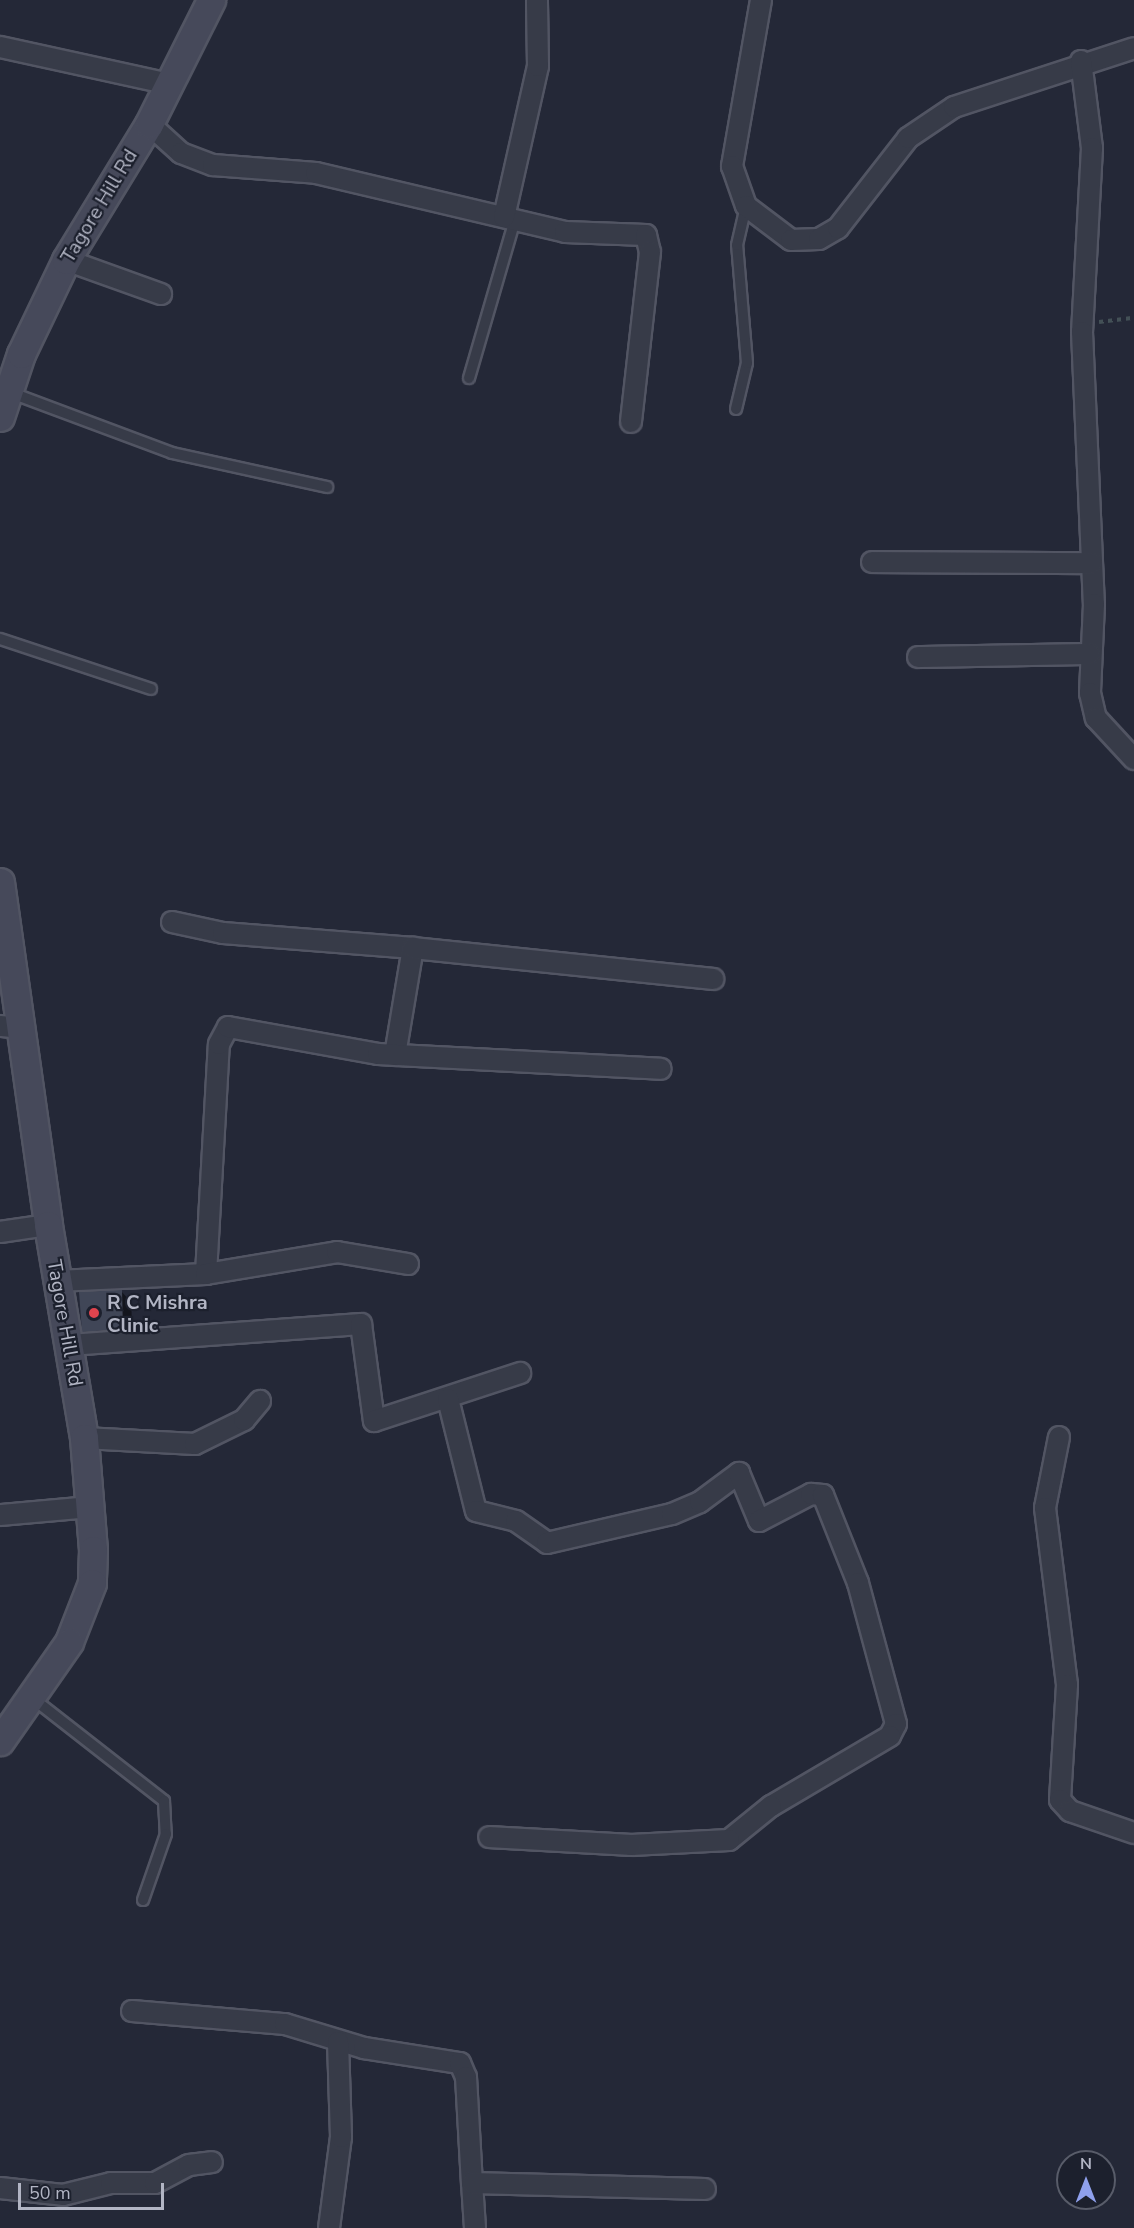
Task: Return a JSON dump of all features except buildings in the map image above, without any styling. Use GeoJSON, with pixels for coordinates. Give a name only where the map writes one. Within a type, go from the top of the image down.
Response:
{"type":"FeatureCollection","features":[{"type":"Feature","properties":{"kind":"main road","name":"Tagore Hill Rd"},"geometry":{"type":"LineString","coordinates":[[3,405],[66,260],[149,124],[170,84],[203,3]]}},
{"type":"Feature","properties":{"kind":"main road","name":"Tagore Hill Rd"},"geometry":{"type":"LineString","coordinates":[[0,883],[12,1027],[84,1438],[92,1583],[69,1641],[0,1740]]}},
{"type":"Feature","properties":{"kind":"street"},"geometry":{"type":"LineString","coordinates":[[510,218],[538,66],[537,0]]}},
{"type":"Feature","properties":{"kind":"street"},"geometry":{"type":"LineString","coordinates":[[761,0],[732,166],[746,206],[791,240],[819,239],[850,215],[908,138],[930,120],[1081,61],[1134,48]]}},
{"type":"Feature","properties":{"kind":"street"},"geometry":{"type":"LineString","coordinates":[[0,47],[170,84]]}},
{"type":"Feature","properties":{"kind":"street"},"geometry":{"type":"LineString","coordinates":[[1081,61],[1092,148],[1083,321],[1092,563],[1090,654],[1096,718],[1134,759]]}},
{"type":"Feature","properties":{"kind":"street"},"geometry":{"type":"LineString","coordinates":[[149,124],[197,162],[316,173],[565,232],[634,231],[649,238],[631,422]]}},
{"type":"Feature","properties":{"kind":"street"},"geometry":{"type":"LineString","coordinates":[[66,260],[161,294]]}},
{"type":"Feature","properties":{"kind":"street"},"geometry":{"type":"LineString","coordinates":[[872,562],[1092,563]]}},
{"type":"Feature","properties":{"kind":"street"},"geometry":{"type":"LineString","coordinates":[[918,657],[1090,654]]}},
{"type":"Feature","properties":{"kind":"street"},"geometry":{"type":"LineString","coordinates":[[172,922],[223,933],[413,948],[713,979]]}},
{"type":"Feature","properties":{"kind":"street"},"geometry":{"type":"LineString","coordinates":[[395,1055],[413,948]]}},
{"type":"Feature","properties":{"kind":"street"},"geometry":{"type":"LineString","coordinates":[[206,1274],[210,1158],[223,1030],[242,1026],[395,1055],[661,1070]]}},
{"type":"Feature","properties":{"kind":"street"},"geometry":{"type":"LineString","coordinates":[[0,1232],[48,1225]]}},
{"type":"Feature","properties":{"kind":"street"},"geometry":{"type":"LineString","coordinates":[[57,1281],[206,1274],[338,1252],[408,1264]]}},
{"type":"Feature","properties":{"kind":"street"},"geometry":{"type":"LineString","coordinates":[[69,1345],[361,1324],[371,1420],[448,1399],[520,1373]]}},
{"type":"Feature","properties":{"kind":"street"},"geometry":{"type":"LineString","coordinates":[[448,1399],[476,1511],[516,1521],[547,1543],[672,1514],[700,1502],[739,1473],[759,1521],[811,1494],[823,1495],[858,1583],[896,1724],[890,1736],[771,1806],[729,1840],[631,1845],[489,1836]]}},
{"type":"Feature","properties":{"kind":"street"},"geometry":{"type":"LineString","coordinates":[[84,1438],[195,1444],[244,1420],[261,1401]]}},
{"type":"Feature","properties":{"kind":"street"},"geometry":{"type":"LineString","coordinates":[[1059,1437],[1045,1508],[1067,1685],[1060,1800],[1070,1811],[1134,1833]]}},
{"type":"Feature","properties":{"kind":"street"},"geometry":{"type":"LineString","coordinates":[[0,1515],[89,1507]]}},
{"type":"Feature","properties":{"kind":"street"},"geometry":{"type":"LineString","coordinates":[[132,2011],[285,2024],[338,2042],[464,2066],[475,2228]]}},
{"type":"Feature","properties":{"kind":"street"},"geometry":{"type":"LineString","coordinates":[[329,2228],[341,2137],[338,2042]]}},
{"type":"Feature","properties":{"kind":"street"},"geometry":{"type":"LineString","coordinates":[[0,2188],[55,2196],[100,2185],[155,2183],[189,2165],[212,2162]]}},
{"type":"Feature","properties":{"kind":"street"},"geometry":{"type":"LineString","coordinates":[[472,2182],[705,2189]]}},
{"type":"Feature","properties":{"kind":"lane"},"geometry":{"type":"LineString","coordinates":[[736,409],[747,363],[736,245],[746,206]]}},
{"type":"Feature","properties":{"kind":"lane"},"geometry":{"type":"LineString","coordinates":[[469,378],[510,218]]}},
{"type":"Feature","properties":{"kind":"lane"},"geometry":{"type":"LineString","coordinates":[[3,405],[172,453],[327,487]]}},
{"type":"Feature","properties":{"kind":"lane"},"geometry":{"type":"LineString","coordinates":[[0,639],[151,689]]}},
{"type":"Feature","properties":{"kind":"lane"},"geometry":{"type":"LineString","coordinates":[[30,1697],[164,1801],[166,1834],[144,1900]]}},
{"type":"Feature","properties":{"kind":"path"},"geometry":{"type":"LineString","coordinates":[[1083,321],[1134,318]]}},
{"type":"Feature","properties":{"kind":"place","name":"R C Mishra Clinic"},"geometry":{"type":"Point","coordinates":[94,1313]}}]}
